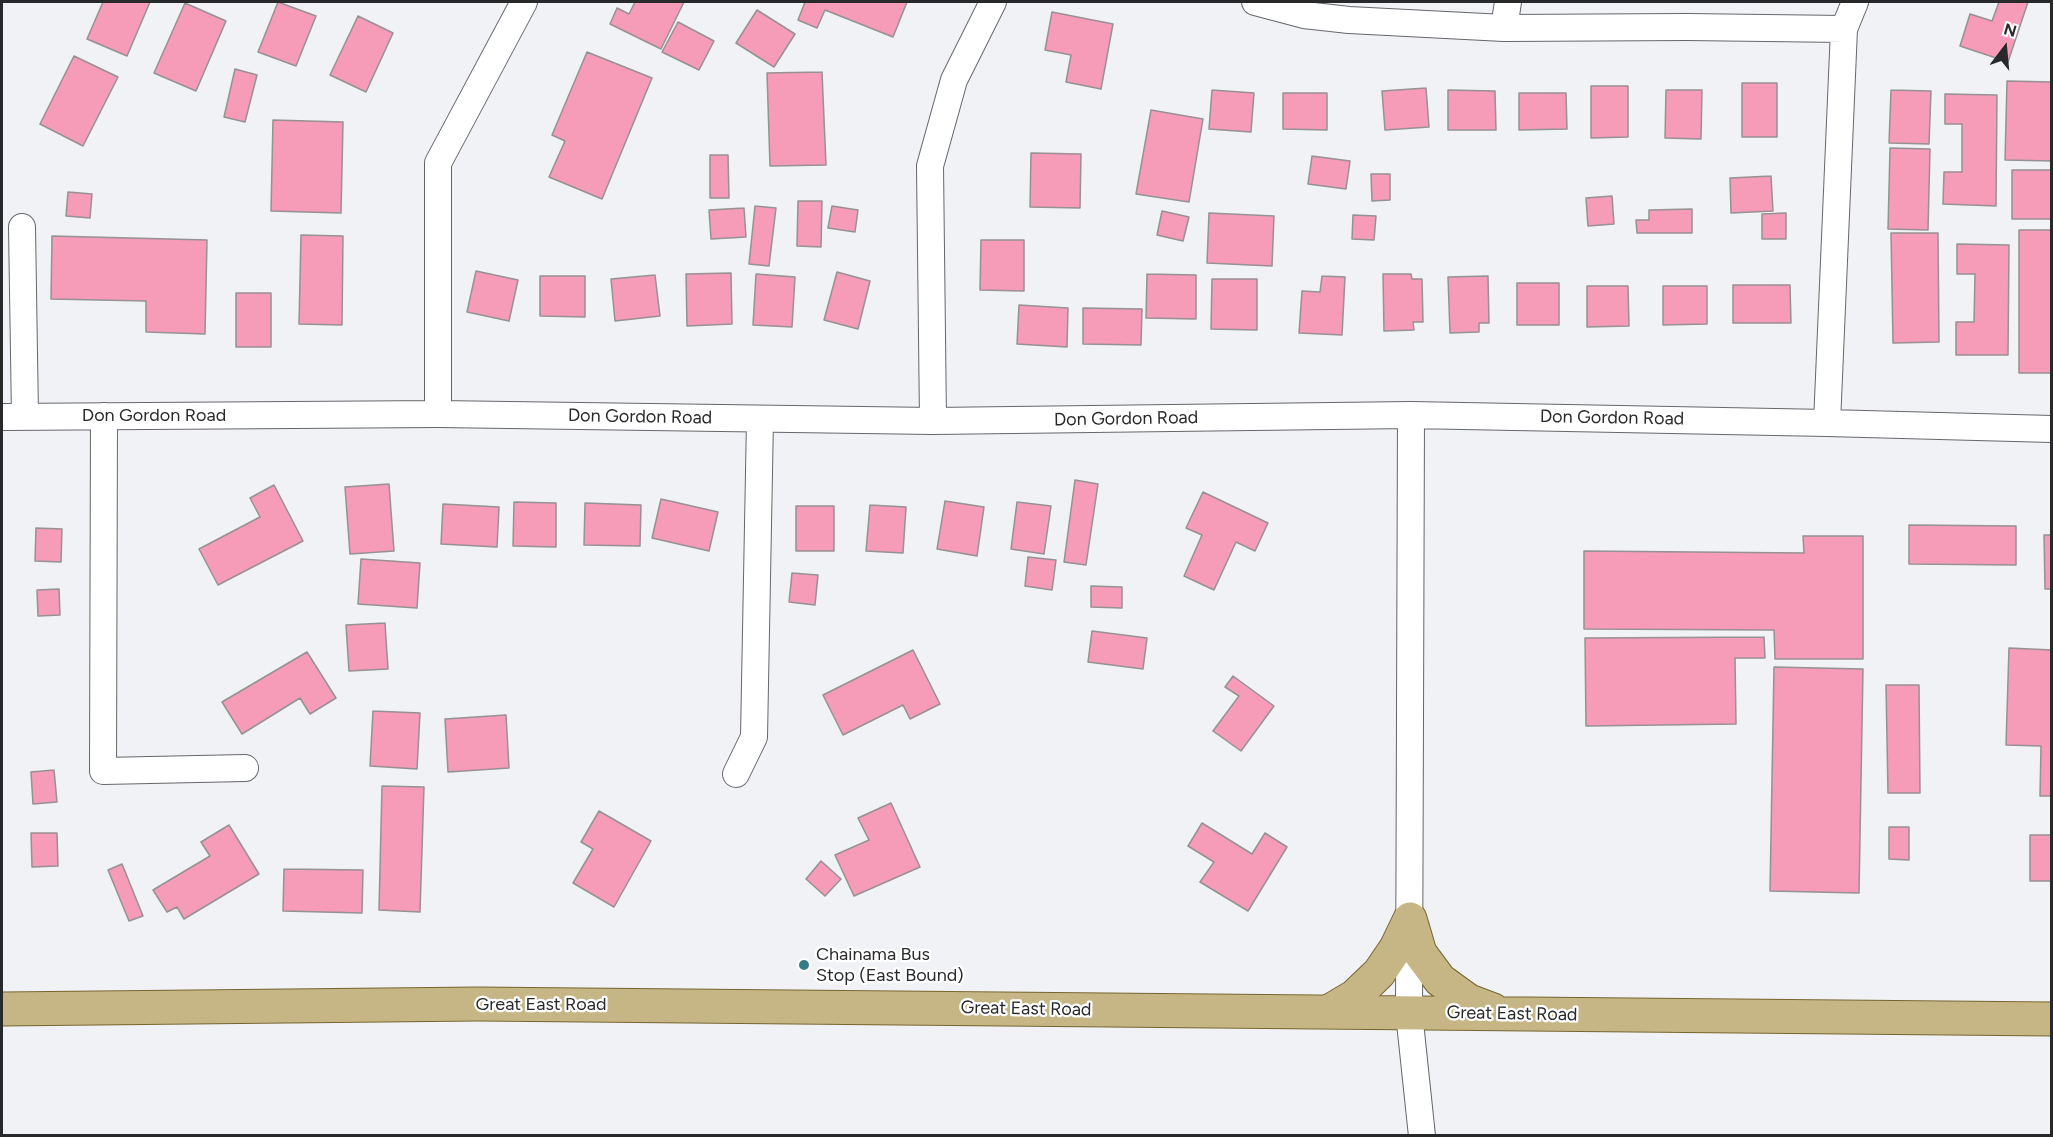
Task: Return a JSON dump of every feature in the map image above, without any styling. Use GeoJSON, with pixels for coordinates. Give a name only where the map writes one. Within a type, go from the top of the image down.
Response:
{"type":"FeatureCollection","features":[{"type":"Feature","properties":{"kind":"main road"},"geometry":{"type":"LineString","coordinates":[[1328,1012],[1354,996],[1379,973],[1396,948],[1410,919]]}},
{"type":"Feature","properties":{"kind":"main road"},"geometry":{"type":"LineString","coordinates":[[1410,919],[1420,953],[1440,980],[1469,1001],[1501,1013]]}},
{"type":"Feature","properties":{"kind":"main road","name":"Great East Road"},"geometry":{"type":"LineString","coordinates":[[2,1009],[490,1004],[2052,1019]]}},
{"type":"Feature","properties":{"kind":"street"},"geometry":{"type":"LineString","coordinates":[[438,414],[438,163],[524,2]]}},
{"type":"Feature","properties":{"kind":"street"},"geometry":{"type":"LineString","coordinates":[[933,421],[930,166],[954,80],[993,2]]}},
{"type":"Feature","properties":{"kind":"street"},"geometry":{"type":"LineString","coordinates":[[1255,2],[1315,16],[1504,28],[1687,27],[1844,30]]}},
{"type":"Feature","properties":{"kind":"street"},"geometry":{"type":"LineString","coordinates":[[1504,28],[1508,2]]}},
{"type":"Feature","properties":{"kind":"street"},"geometry":{"type":"LineString","coordinates":[[1827,423],[1844,30],[1855,2]]}},
{"type":"Feature","properties":{"kind":"street"},"geometry":{"type":"LineString","coordinates":[[13,417],[22,227]]}},
{"type":"Feature","properties":{"kind":"street","name":"Don Gordon Road"},"geometry":{"type":"LineString","coordinates":[[13,417],[438,414],[933,421],[1411,415],[2052,429]]}},
{"type":"Feature","properties":{"kind":"street"},"geometry":{"type":"LineString","coordinates":[[1411,415],[1409,1013],[1422,1136]]}},
{"type":"Feature","properties":{"kind":"street"},"geometry":{"type":"LineString","coordinates":[[104,416],[104,771],[245,768]]}},
{"type":"Feature","properties":{"kind":"street"},"geometry":{"type":"LineString","coordinates":[[736,774],[754,737],[760,419]]}},
{"type":"Feature","properties":{"kind":"building"},"geometry":{"type":"Polygon","coordinates":[[[103,2],[150,2],[127,56],[87,39],[103,2]]]}},
{"type":"Feature","properties":{"kind":"building"},"geometry":{"type":"Polygon","coordinates":[[[278,2],[316,16],[296,66],[258,52],[278,2]]]}},
{"type":"Feature","properties":{"kind":"building"},"geometry":{"type":"Polygon","coordinates":[[[635,2],[684,2],[661,49],[610,24],[617,8],[629,14],[635,2]]]}},
{"type":"Feature","properties":{"kind":"building"},"geometry":{"type":"Polygon","coordinates":[[[805,2],[907,2],[893,37],[825,10],[817,28],[798,20],[805,2]]]}},
{"type":"Feature","properties":{"kind":"building"},"geometry":{"type":"Polygon","coordinates":[[[1999,2],[2028,2],[2008,62],[1960,46],[1970,14],[1992,21],[1999,2]]]}},
{"type":"Feature","properties":{"kind":"building"},"geometry":{"type":"Polygon","coordinates":[[[185,3],[226,21],[196,91],[154,73],[185,3]]]}},
{"type":"Feature","properties":{"kind":"building"},"geometry":{"type":"Polygon","coordinates":[[[757,10],[795,34],[774,67],[736,43],[757,10]]]}},
{"type":"Feature","properties":{"kind":"building"},"geometry":{"type":"Polygon","coordinates":[[[1052,12],[1113,24],[1101,89],[1066,82],[1071,55],[1045,50],[1052,12]]]}},
{"type":"Feature","properties":{"kind":"building"},"geometry":{"type":"Polygon","coordinates":[[[358,16],[393,33],[366,92],[330,75],[358,16]]]}},
{"type":"Feature","properties":{"kind":"building"},"geometry":{"type":"Polygon","coordinates":[[[678,22],[714,41],[699,70],[662,52],[678,22]]]}},
{"type":"Feature","properties":{"kind":"building"},"geometry":{"type":"Polygon","coordinates":[[[587,52],[652,78],[602,199],[549,177],[565,141],[552,135],[587,52]]]}},
{"type":"Feature","properties":{"kind":"building"},"geometry":{"type":"Polygon","coordinates":[[[74,56],[118,77],[83,146],[40,124],[74,56]]]}},
{"type":"Feature","properties":{"kind":"building"},"geometry":{"type":"Polygon","coordinates":[[[235,69],[257,75],[245,122],[224,117],[235,69]]]}},
{"type":"Feature","properties":{"kind":"building"},"geometry":{"type":"Polygon","coordinates":[[[822,72],[826,165],[770,166],[767,73],[822,72]]]}},
{"type":"Feature","properties":{"kind":"building"},"geometry":{"type":"Polygon","coordinates":[[[2007,81],[2052,82],[2052,161],[2005,160],[2007,81]]]}},
{"type":"Feature","properties":{"kind":"building"},"geometry":{"type":"Polygon","coordinates":[[[1742,83],[1777,83],[1777,137],[1742,137],[1742,83]]]}},
{"type":"Feature","properties":{"kind":"building"},"geometry":{"type":"Polygon","coordinates":[[[1591,86],[1628,86],[1628,137],[1591,138],[1591,86]]]}},
{"type":"Feature","properties":{"kind":"building"},"geometry":{"type":"Polygon","coordinates":[[[1426,88],[1429,127],[1385,130],[1382,91],[1426,88]]]}},
{"type":"Feature","properties":{"kind":"building"},"geometry":{"type":"Polygon","coordinates":[[[1212,90],[1254,93],[1251,132],[1209,129],[1212,90]]]}},
{"type":"Feature","properties":{"kind":"building"},"geometry":{"type":"Polygon","coordinates":[[[1448,90],[1495,91],[1496,130],[1448,130],[1448,90]]]}},
{"type":"Feature","properties":{"kind":"building"},"geometry":{"type":"Polygon","coordinates":[[[1666,90],[1702,90],[1701,139],[1665,138],[1666,90]]]}},
{"type":"Feature","properties":{"kind":"building"},"geometry":{"type":"Polygon","coordinates":[[[1891,90],[1931,91],[1929,144],[1889,143],[1891,90]]]}},
{"type":"Feature","properties":{"kind":"building"},"geometry":{"type":"Polygon","coordinates":[[[1283,93],[1327,93],[1327,130],[1283,129],[1283,93]]]}},
{"type":"Feature","properties":{"kind":"building"},"geometry":{"type":"Polygon","coordinates":[[[1519,93],[1566,93],[1567,129],[1519,130],[1519,93]]]}},
{"type":"Feature","properties":{"kind":"building"},"geometry":{"type":"Polygon","coordinates":[[[1945,94],[1997,95],[1996,206],[1943,204],[1944,172],[1962,172],[1962,124],[1945,124],[1945,94]]]}},
{"type":"Feature","properties":{"kind":"building"},"geometry":{"type":"Polygon","coordinates":[[[1151,110],[1203,119],[1189,202],[1136,194],[1151,110]]]}},
{"type":"Feature","properties":{"kind":"building"},"geometry":{"type":"Polygon","coordinates":[[[273,120],[343,122],[341,213],[271,211],[273,120]]]}},
{"type":"Feature","properties":{"kind":"building"},"geometry":{"type":"Polygon","coordinates":[[[1890,148],[1930,149],[1928,230],[1888,229],[1890,148]]]}},
{"type":"Feature","properties":{"kind":"building"},"geometry":{"type":"Polygon","coordinates":[[[1031,153],[1081,154],[1080,208],[1030,207],[1031,153]]]}},
{"type":"Feature","properties":{"kind":"building"},"geometry":{"type":"Polygon","coordinates":[[[710,155],[728,155],[729,198],[710,198],[710,155]]]}},
{"type":"Feature","properties":{"kind":"building"},"geometry":{"type":"Polygon","coordinates":[[[1312,156],[1350,161],[1346,189],[1308,184],[1312,156]]]}},
{"type":"Feature","properties":{"kind":"building"},"geometry":{"type":"Polygon","coordinates":[[[2012,170],[2052,170],[2052,219],[2012,219],[2012,170]]]}},
{"type":"Feature","properties":{"kind":"building"},"geometry":{"type":"Polygon","coordinates":[[[1371,174],[1390,174],[1390,200],[1372,201],[1371,174]]]}},
{"type":"Feature","properties":{"kind":"building"},"geometry":{"type":"Polygon","coordinates":[[[1771,176],[1773,211],[1731,213],[1730,178],[1771,176]]]}},
{"type":"Feature","properties":{"kind":"building"},"geometry":{"type":"Polygon","coordinates":[[[68,192],[92,194],[90,218],[66,216],[68,192]]]}},
{"type":"Feature","properties":{"kind":"building"},"geometry":{"type":"Polygon","coordinates":[[[1612,196],[1614,224],[1588,226],[1586,198],[1612,196]]]}},
{"type":"Feature","properties":{"kind":"building"},"geometry":{"type":"Polygon","coordinates":[[[798,201],[822,201],[821,247],[797,246],[798,201]]]}},
{"type":"Feature","properties":{"kind":"building"},"geometry":{"type":"Polygon","coordinates":[[[755,206],[776,208],[769,266],[749,264],[755,206]]]}},
{"type":"Feature","properties":{"kind":"building"},"geometry":{"type":"Polygon","coordinates":[[[832,206],[858,210],[855,232],[828,228],[832,206]]]}},
{"type":"Feature","properties":{"kind":"building"},"geometry":{"type":"Polygon","coordinates":[[[744,208],[746,237],[711,239],[709,210],[744,208]]]}},
{"type":"Feature","properties":{"kind":"building"},"geometry":{"type":"Polygon","coordinates":[[[1692,209],[1692,233],[1637,233],[1636,220],[1649,220],[1649,210],[1692,209]]]}},
{"type":"Feature","properties":{"kind":"building"},"geometry":{"type":"Polygon","coordinates":[[[1162,211],[1189,217],[1183,241],[1157,235],[1162,211]]]}},
{"type":"Feature","properties":{"kind":"building"},"geometry":{"type":"Polygon","coordinates":[[[1209,213],[1274,216],[1272,266],[1207,263],[1209,213]]]}},
{"type":"Feature","properties":{"kind":"building"},"geometry":{"type":"Polygon","coordinates":[[[1786,213],[1786,239],[1762,239],[1762,214],[1786,213]]]}},
{"type":"Feature","properties":{"kind":"building"},"geometry":{"type":"Polygon","coordinates":[[[1353,215],[1376,216],[1374,240],[1352,239],[1353,215]]]}},
{"type":"Feature","properties":{"kind":"building"},"geometry":{"type":"Polygon","coordinates":[[[2019,230],[2052,230],[2052,373],[2019,373],[2019,230]]]}},
{"type":"Feature","properties":{"kind":"building"},"geometry":{"type":"Polygon","coordinates":[[[1891,233],[1938,233],[1939,342],[1893,343],[1891,233]]]}},
{"type":"Feature","properties":{"kind":"building"},"geometry":{"type":"Polygon","coordinates":[[[301,235],[343,236],[342,325],[299,324],[301,235]]]}},
{"type":"Feature","properties":{"kind":"building"},"geometry":{"type":"Polygon","coordinates":[[[52,236],[207,240],[205,334],[146,332],[146,301],[51,299],[52,236]]]}},
{"type":"Feature","properties":{"kind":"building"},"geometry":{"type":"Polygon","coordinates":[[[981,240],[1024,240],[1024,291],[980,290],[981,240]]]}},
{"type":"Feature","properties":{"kind":"building"},"geometry":{"type":"Polygon","coordinates":[[[1957,244],[2009,245],[2008,355],[1956,355],[1956,322],[1974,322],[1975,274],[1957,274],[1957,244]]]}},
{"type":"Feature","properties":{"kind":"building"},"geometry":{"type":"Polygon","coordinates":[[[476,271],[518,280],[509,321],[467,312],[476,271]]]}},
{"type":"Feature","properties":{"kind":"building"},"geometry":{"type":"Polygon","coordinates":[[[837,272],[870,281],[858,329],[824,320],[837,272]]]}},
{"type":"Feature","properties":{"kind":"building"},"geometry":{"type":"Polygon","coordinates":[[[731,273],[732,324],[687,326],[686,274],[731,273]]]}},
{"type":"Feature","properties":{"kind":"building"},"geometry":{"type":"Polygon","coordinates":[[[756,274],[795,277],[792,327],[753,325],[756,274]]]}},
{"type":"Feature","properties":{"kind":"building"},"geometry":{"type":"Polygon","coordinates":[[[1147,274],[1196,275],[1196,319],[1146,318],[1147,274]]]}},
{"type":"Feature","properties":{"kind":"building"},"geometry":{"type":"Polygon","coordinates":[[[1383,274],[1411,274],[1412,279],[1422,279],[1423,322],[1413,322],[1414,330],[1384,331],[1383,274]]]}},
{"type":"Feature","properties":{"kind":"building"},"geometry":{"type":"Polygon","coordinates":[[[655,275],[660,316],[615,321],[611,279],[655,275]]]}},
{"type":"Feature","properties":{"kind":"building"},"geometry":{"type":"Polygon","coordinates":[[[540,276],[585,276],[585,317],[540,316],[540,276]]]}},
{"type":"Feature","properties":{"kind":"building"},"geometry":{"type":"Polygon","coordinates":[[[1322,276],[1345,277],[1342,335],[1299,333],[1302,291],[1320,292],[1322,276]]]}},
{"type":"Feature","properties":{"kind":"building"},"geometry":{"type":"Polygon","coordinates":[[[1488,276],[1489,323],[1479,323],[1479,332],[1450,333],[1448,277],[1488,276]]]}},
{"type":"Feature","properties":{"kind":"building"},"geometry":{"type":"Polygon","coordinates":[[[1212,279],[1257,279],[1257,330],[1211,329],[1212,279]]]}},
{"type":"Feature","properties":{"kind":"building"},"geometry":{"type":"Polygon","coordinates":[[[1517,283],[1559,283],[1559,325],[1517,325],[1517,283]]]}},
{"type":"Feature","properties":{"kind":"building"},"geometry":{"type":"Polygon","coordinates":[[[1733,285],[1790,285],[1791,323],[1733,323],[1733,285]]]}},
{"type":"Feature","properties":{"kind":"building"},"geometry":{"type":"Polygon","coordinates":[[[1587,286],[1628,286],[1629,326],[1587,327],[1587,286]]]}},
{"type":"Feature","properties":{"kind":"building"},"geometry":{"type":"Polygon","coordinates":[[[1663,286],[1707,286],[1707,324],[1663,325],[1663,286]]]}},
{"type":"Feature","properties":{"kind":"building"},"geometry":{"type":"Polygon","coordinates":[[[236,293],[271,293],[271,347],[236,347],[236,293]]]}},
{"type":"Feature","properties":{"kind":"building"},"geometry":{"type":"Polygon","coordinates":[[[1019,305],[1068,308],[1067,347],[1017,344],[1019,305]]]}},
{"type":"Feature","properties":{"kind":"building"},"geometry":{"type":"Polygon","coordinates":[[[1083,308],[1142,309],[1141,345],[1083,344],[1083,308]]]}},
{"type":"Feature","properties":{"kind":"building"},"geometry":{"type":"Polygon","coordinates":[[[1075,480],[1098,484],[1086,565],[1064,562],[1075,480]]]}},
{"type":"Feature","properties":{"kind":"building"},"geometry":{"type":"Polygon","coordinates":[[[389,484],[394,551],[350,554],[345,487],[389,484]]]}},
{"type":"Feature","properties":{"kind":"building"},"geometry":{"type":"Polygon","coordinates":[[[274,485],[303,541],[218,585],[199,549],[260,517],[250,498],[274,485]]]}},
{"type":"Feature","properties":{"kind":"building"},"geometry":{"type":"Polygon","coordinates":[[[1203,492],[1268,523],[1255,551],[1236,542],[1214,590],[1184,576],[1202,535],[1186,528],[1203,492]]]}},
{"type":"Feature","properties":{"kind":"building"},"geometry":{"type":"Polygon","coordinates":[[[661,499],[718,512],[709,551],[652,538],[661,499]]]}},
{"type":"Feature","properties":{"kind":"building"},"geometry":{"type":"Polygon","coordinates":[[[945,501],[984,507],[977,556],[937,549],[945,501]]]}},
{"type":"Feature","properties":{"kind":"building"},"geometry":{"type":"Polygon","coordinates":[[[514,502],[556,503],[556,547],[513,546],[514,502]]]}},
{"type":"Feature","properties":{"kind":"building"},"geometry":{"type":"Polygon","coordinates":[[[1017,502],[1051,506],[1044,554],[1011,549],[1017,502]]]}},
{"type":"Feature","properties":{"kind":"building"},"geometry":{"type":"Polygon","coordinates":[[[585,503],[641,505],[640,546],[584,545],[585,503]]]}},
{"type":"Feature","properties":{"kind":"building"},"geometry":{"type":"Polygon","coordinates":[[[443,504],[499,507],[497,547],[441,544],[443,504]]]}},
{"type":"Feature","properties":{"kind":"building"},"geometry":{"type":"Polygon","coordinates":[[[870,505],[906,507],[903,553],[866,551],[870,505]]]}},
{"type":"Feature","properties":{"kind":"building"},"geometry":{"type":"Polygon","coordinates":[[[796,506],[834,506],[834,551],[796,551],[796,506]]]}},
{"type":"Feature","properties":{"kind":"building"},"geometry":{"type":"Polygon","coordinates":[[[1909,525],[2016,526],[2016,565],[1909,564],[1909,525]]]}},
{"type":"Feature","properties":{"kind":"building"},"geometry":{"type":"Polygon","coordinates":[[[36,528],[62,529],[61,562],[35,561],[36,528]]]}},
{"type":"Feature","properties":{"kind":"building"},"geometry":{"type":"Polygon","coordinates":[[[2044,535],[2052,535],[2052,589],[2045,589],[2044,535]]]}},
{"type":"Feature","properties":{"kind":"building"},"geometry":{"type":"Polygon","coordinates":[[[1803,536],[1863,536],[1863,659],[1775,659],[1774,630],[1584,629],[1584,551],[1804,553],[1803,536]]]}},
{"type":"Feature","properties":{"kind":"building"},"geometry":{"type":"Polygon","coordinates":[[[1028,557],[1056,560],[1052,590],[1025,586],[1028,557]]]}},
{"type":"Feature","properties":{"kind":"building"},"geometry":{"type":"Polygon","coordinates":[[[361,559],[420,563],[417,608],[358,604],[361,559]]]}},
{"type":"Feature","properties":{"kind":"building"},"geometry":{"type":"Polygon","coordinates":[[[792,573],[818,575],[815,605],[789,602],[792,573]]]}},
{"type":"Feature","properties":{"kind":"building"},"geometry":{"type":"Polygon","coordinates":[[[1091,586],[1122,587],[1122,608],[1091,607],[1091,586]]]}},
{"type":"Feature","properties":{"kind":"building"},"geometry":{"type":"Polygon","coordinates":[[[59,589],[60,615],[38,616],[37,590],[59,589]]]}},
{"type":"Feature","properties":{"kind":"building"},"geometry":{"type":"Polygon","coordinates":[[[385,623],[388,669],[349,671],[346,625],[385,623]]]}},
{"type":"Feature","properties":{"kind":"building"},"geometry":{"type":"Polygon","coordinates":[[[1092,631],[1147,638],[1143,669],[1088,662],[1092,631]]]}},
{"type":"Feature","properties":{"kind":"building"},"geometry":{"type":"Polygon","coordinates":[[[1764,637],[1765,658],[1735,658],[1736,724],[1586,726],[1585,638],[1764,637]]]}},
{"type":"Feature","properties":{"kind":"building"},"geometry":{"type":"Polygon","coordinates":[[[2009,648],[2052,650],[2052,796],[2040,796],[2041,746],[2006,745],[2009,648]]]}},
{"type":"Feature","properties":{"kind":"building"},"geometry":{"type":"Polygon","coordinates":[[[913,650],[940,704],[910,719],[903,705],[843,735],[823,695],[913,650]]]}},
{"type":"Feature","properties":{"kind":"building"},"geometry":{"type":"Polygon","coordinates":[[[307,652],[336,698],[310,714],[300,698],[242,734],[222,702],[307,652]]]}},
{"type":"Feature","properties":{"kind":"building"},"geometry":{"type":"Polygon","coordinates":[[[1774,667],[1863,669],[1859,893],[1770,891],[1774,667]]]}},
{"type":"Feature","properties":{"kind":"building"},"geometry":{"type":"Polygon","coordinates":[[[1233,676],[1274,706],[1241,751],[1213,731],[1239,696],[1225,687],[1233,676]]]}},
{"type":"Feature","properties":{"kind":"building"},"geometry":{"type":"Polygon","coordinates":[[[1886,685],[1919,685],[1920,793],[1888,793],[1886,685]]]}},
{"type":"Feature","properties":{"kind":"building"},"geometry":{"type":"Polygon","coordinates":[[[373,711],[420,713],[417,769],[370,766],[373,711]]]}},
{"type":"Feature","properties":{"kind":"building"},"geometry":{"type":"Polygon","coordinates":[[[506,715],[509,768],[448,772],[445,719],[506,715]]]}},
{"type":"Feature","properties":{"kind":"building"},"geometry":{"type":"Polygon","coordinates":[[[54,770],[57,802],[33,804],[31,772],[54,770]]]}},
{"type":"Feature","properties":{"kind":"building"},"geometry":{"type":"Polygon","coordinates":[[[382,786],[424,787],[420,912],[379,910],[382,786]]]}},
{"type":"Feature","properties":{"kind":"building"},"geometry":{"type":"Polygon","coordinates":[[[891,803],[920,867],[854,896],[835,855],[869,840],[858,818],[891,803]]]}},
{"type":"Feature","properties":{"kind":"building"},"geometry":{"type":"Polygon","coordinates":[[[599,811],[651,841],[614,907],[573,883],[593,849],[581,842],[599,811]]]}},
{"type":"Feature","properties":{"kind":"building"},"geometry":{"type":"Polygon","coordinates":[[[1202,823],[1252,854],[1265,833],[1287,847],[1248,911],[1200,882],[1214,862],[1188,846],[1202,823]]]}},
{"type":"Feature","properties":{"kind":"building"},"geometry":{"type":"Polygon","coordinates":[[[229,825],[259,874],[184,919],[177,907],[167,912],[153,890],[210,856],[201,842],[229,825]]]}},
{"type":"Feature","properties":{"kind":"building"},"geometry":{"type":"Polygon","coordinates":[[[1889,827],[1909,827],[1909,860],[1889,859],[1889,827]]]}},
{"type":"Feature","properties":{"kind":"building"},"geometry":{"type":"Polygon","coordinates":[[[31,833],[57,833],[58,866],[32,867],[31,833]]]}},
{"type":"Feature","properties":{"kind":"building"},"geometry":{"type":"Polygon","coordinates":[[[2030,835],[2052,835],[2052,881],[2030,881],[2030,835]]]}},
{"type":"Feature","properties":{"kind":"building"},"geometry":{"type":"Polygon","coordinates":[[[821,861],[841,879],[825,896],[806,879],[821,861]]]}},
{"type":"Feature","properties":{"kind":"building"},"geometry":{"type":"Polygon","coordinates":[[[122,864],[143,916],[129,921],[108,870],[122,864]]]}},
{"type":"Feature","properties":{"kind":"building"},"geometry":{"type":"Polygon","coordinates":[[[284,869],[363,870],[362,913],[283,911],[284,869]]]}},
{"type":"Feature","properties":{"kind":"place","name":"Chainama Bus Stop (East Bound)"},"geometry":{"type":"Point","coordinates":[804,965]}}]}
